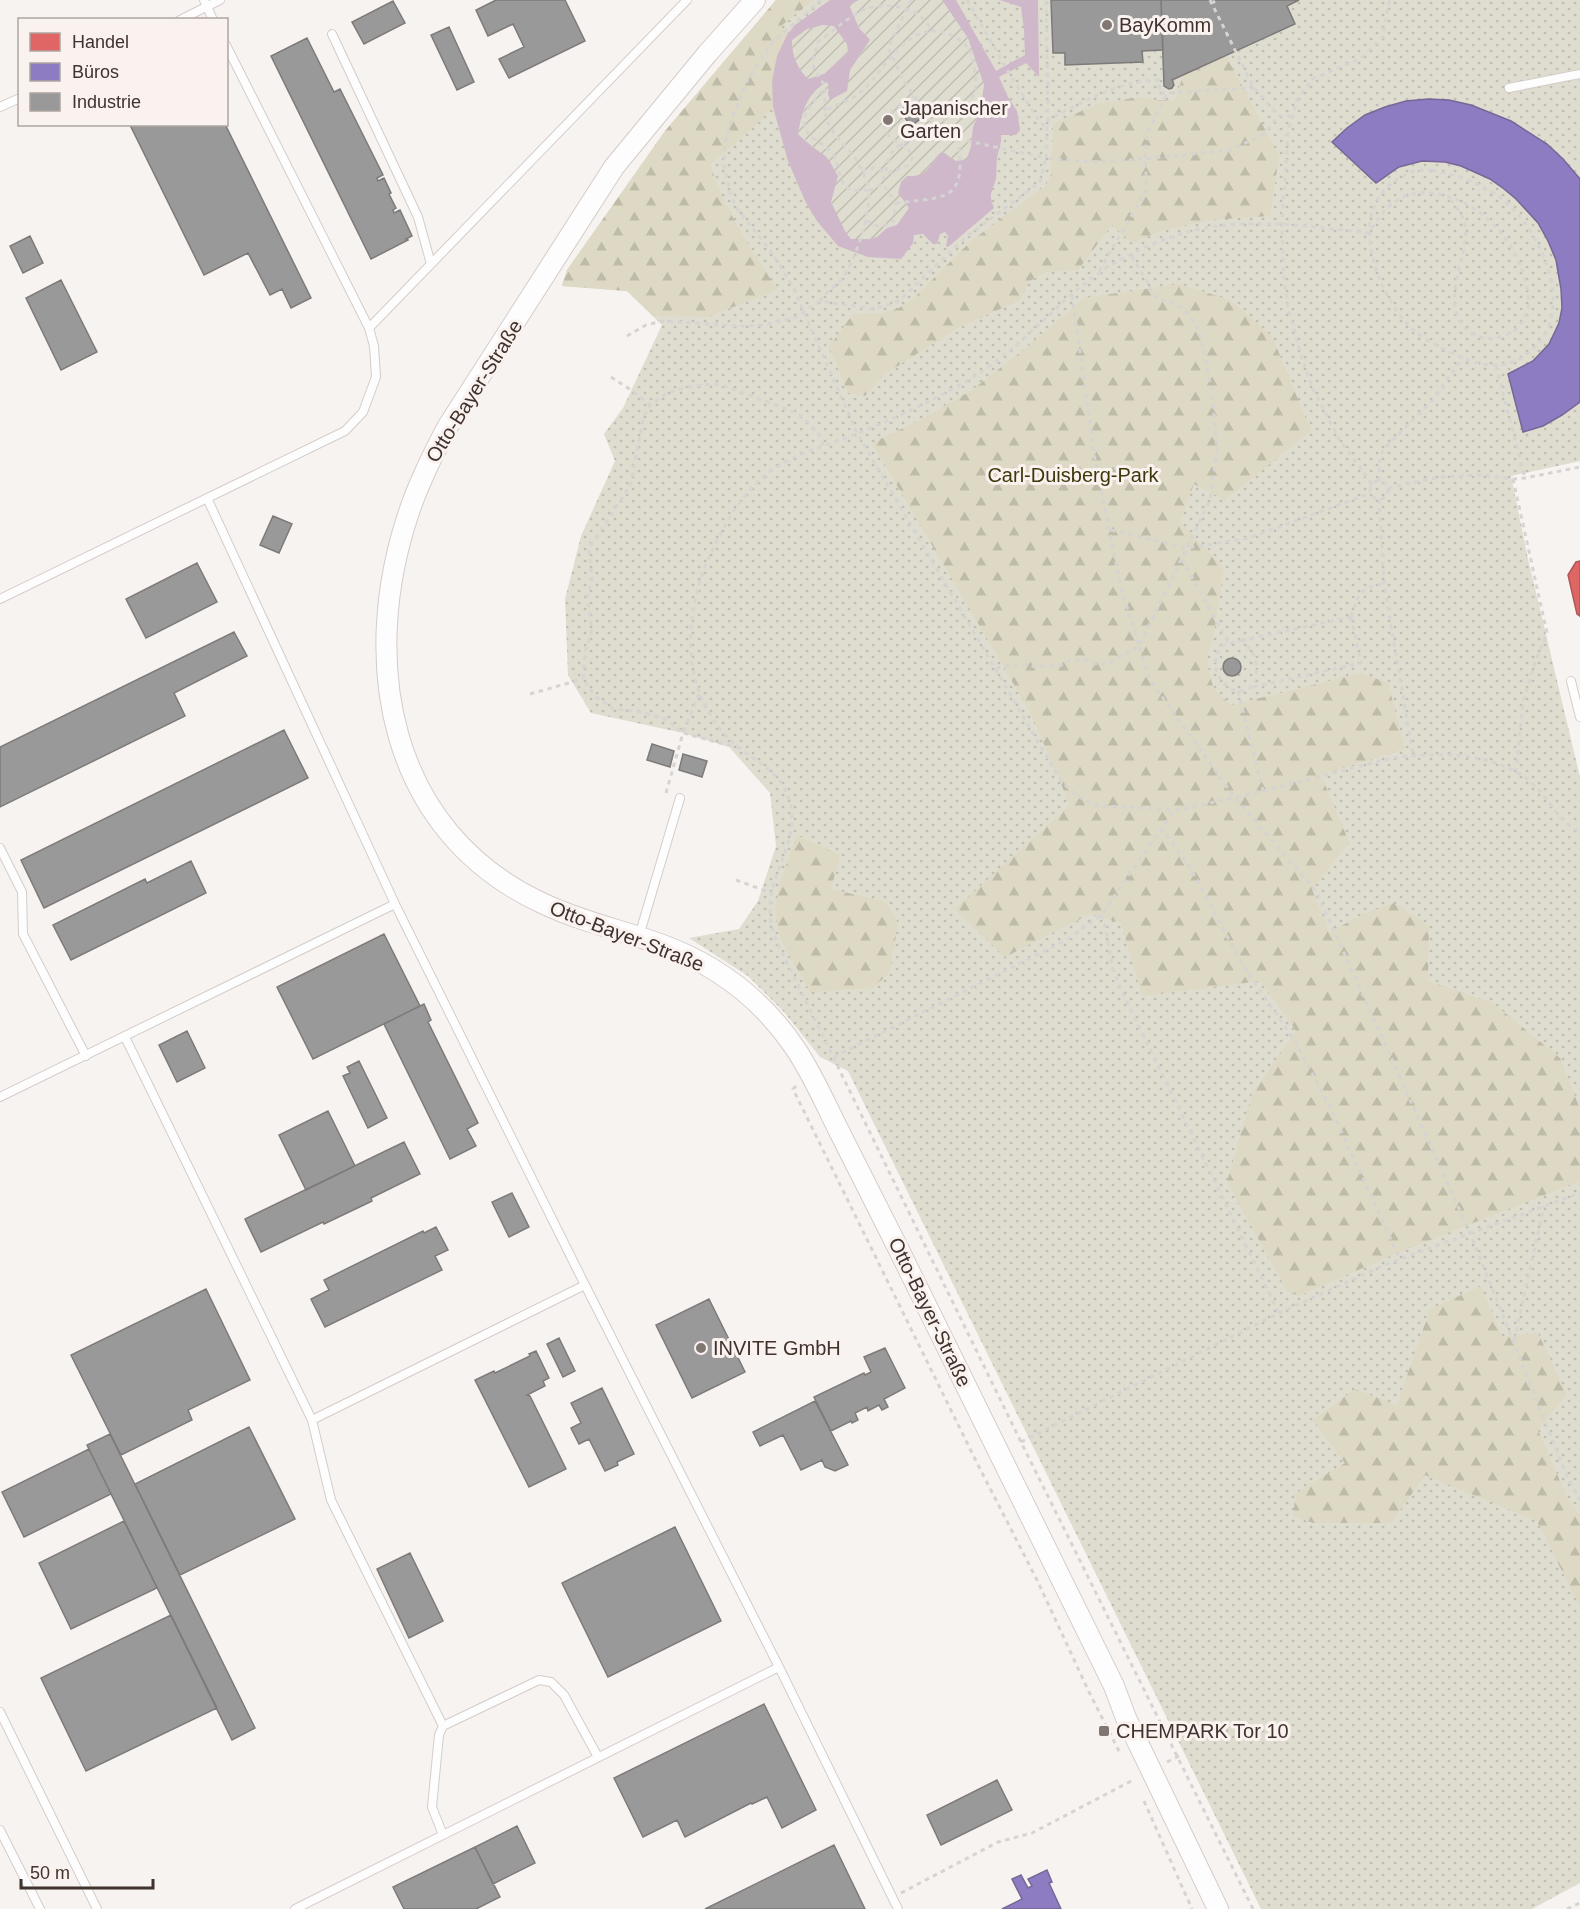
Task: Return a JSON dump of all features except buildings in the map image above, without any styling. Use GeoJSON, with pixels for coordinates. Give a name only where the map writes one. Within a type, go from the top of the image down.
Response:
{"type":"FeatureCollection","features":[{"type":"Feature","properties":{"kind":"street","name":"Otto-Bayer-Straße"},"geometry":{"type":"LineString","coordinates":[[755,0],[707,54],[614,167],[448,426],[424,472],[409,510],[393,570],[388,600],[387,681],[395,729],[412,774],[436,816],[467,851],[484,866],[521,892],[563,912],[639,937],[706,965],[746,993],[781,1029],[796,1050],[809,1071],[902,1256],[1114,1686],[1126,1718],[1218,1909]]}},
{"type":"Feature","properties":{"kind":"lane"},"geometry":{"type":"LineString","coordinates":[[183,18],[205,3],[220,0]]}},
{"type":"Feature","properties":{"kind":"lane"},"geometry":{"type":"LineString","coordinates":[[369,327],[687,0]]}},
{"type":"Feature","properties":{"kind":"lane"},"geometry":{"type":"LineString","coordinates":[[205,3],[212,18]]}},
{"type":"Feature","properties":{"kind":"lane"},"geometry":{"type":"LineString","coordinates":[[332,34],[418,217],[431,264]]}},
{"type":"Feature","properties":{"kind":"lane"},"geometry":{"type":"LineString","coordinates":[[0,600],[345,431],[363,412],[376,376],[374,346],[369,327],[228,49]]}},
{"type":"Feature","properties":{"kind":"lane"},"geometry":{"type":"LineString","coordinates":[[1509,88],[1580,74]]}},
{"type":"Feature","properties":{"kind":"lane"},"geometry":{"type":"LineString","coordinates":[[0,107],[18,99]]}},
{"type":"Feature","properties":{"kind":"lane"},"geometry":{"type":"LineString","coordinates":[[207,498],[395,904],[779,1667],[898,1909]]}},
{"type":"Feature","properties":{"kind":"lane"},"geometry":{"type":"LineString","coordinates":[[1571,681],[1580,717]]}},
{"type":"Feature","properties":{"kind":"lane"},"geometry":{"type":"LineString","coordinates":[[639,937],[680,798]]}},
{"type":"Feature","properties":{"kind":"lane"},"geometry":{"type":"LineString","coordinates":[[0,848],[22,892],[23,934],[86,1056]]}},
{"type":"Feature","properties":{"kind":"lane"},"geometry":{"type":"LineString","coordinates":[[0,1097],[395,904]]}},
{"type":"Feature","properties":{"kind":"lane"},"geometry":{"type":"LineString","coordinates":[[124,1036],[312,1420],[331,1500],[443,1726]]}},
{"type":"Feature","properties":{"kind":"lane"},"geometry":{"type":"LineString","coordinates":[[312,1420],[585,1285]]}},
{"type":"Feature","properties":{"kind":"lane"},"geometry":{"type":"LineString","coordinates":[[295,1909],[779,1667]]}},
{"type":"Feature","properties":{"kind":"lane"},"geometry":{"type":"LineString","coordinates":[[443,1835],[432,1807],[439,1735],[443,1726],[538,1680],[551,1682],[564,1695],[598,1757]]}},
{"type":"Feature","properties":{"kind":"lane"},"geometry":{"type":"LineString","coordinates":[[0,1712],[97,1909]]}},
{"type":"Feature","properties":{"kind":"lane"},"geometry":{"type":"LineString","coordinates":[[0,1830],[40,1909]]}},
{"type":"Feature","properties":{"kind":"path"},"geometry":{"type":"LineString","coordinates":[[821,0],[787,29],[763,56],[748,79],[725,142],[725,177],[729,192],[736,207],[785,272],[805,312],[857,434],[1061,781],[1076,795],[1092,804],[1174,811],[1392,758],[1413,755],[1485,760],[1516,771],[1537,788],[1559,817],[1580,832]]}},
{"type":"Feature","properties":{"kind":"path"},"geometry":{"type":"LineString","coordinates":[[911,0],[891,41],[889,49],[891,57],[913,96],[935,127],[946,135],[1046,158],[1090,162],[1146,159],[1230,150],[1263,135],[1279,116]]}},
{"type":"Feature","properties":{"kind":"path"},"geometry":{"type":"LineString","coordinates":[[967,0],[1008,73],[1046,129]]}},
{"type":"Feature","properties":{"kind":"path"},"geometry":{"type":"LineString","coordinates":[[820,301],[873,309],[900,300],[966,237],[1040,182],[1046,158],[1048,104],[1046,0]]}},
{"type":"Feature","properties":{"kind":"path"},"geometry":{"type":"LineString","coordinates":[[1219,0],[1210,2],[1254,88],[1279,116],[1292,116]]}},
{"type":"Feature","properties":{"kind":"path"},"geometry":{"type":"LineString","coordinates":[[1378,499],[1371,493],[1372,484],[1339,439],[1317,397],[1303,362],[1295,336],[1284,280],[1282,224],[1288,132],[1299,98],[1314,78],[1360,59],[1383,37],[1390,0]]}},
{"type":"Feature","properties":{"kind":"path"},"geometry":{"type":"LineString","coordinates":[[627,336],[646,325],[663,321],[729,326],[764,325],[783,321],[805,312],[820,301],[844,277],[867,220],[869,190],[854,156],[832,132],[826,120],[825,86],[814,69],[814,52],[818,42],[862,11],[877,6],[908,8],[922,16],[931,31]]}},
{"type":"Feature","properties":{"kind":"path"},"geometry":{"type":"LineString","coordinates":[[825,86],[808,110],[804,126],[812,138],[830,150],[845,185],[852,190],[874,190],[881,183],[889,156],[895,149],[935,127],[965,106],[972,98],[976,86],[970,50],[952,35],[938,31],[923,32],[906,41],[861,92],[825,111]]}},
{"type":"Feature","properties":{"kind":"path"},"geometry":{"type":"LineString","coordinates":[[1046,121],[1109,89],[1145,80],[1160,80],[1160,93],[1254,88]]}},
{"type":"Feature","properties":{"kind":"path"},"geometry":{"type":"LineString","coordinates":[[1098,273],[1147,189],[1147,133],[1167,93]]}},
{"type":"Feature","properties":{"kind":"path"},"geometry":{"type":"LineString","coordinates":[[862,171],[874,168],[885,172],[895,171],[909,165],[913,157],[903,144],[889,136],[885,128],[885,120],[888,115],[913,96]]}},
{"type":"Feature","properties":{"kind":"path"},"geometry":{"type":"LineString","coordinates":[[896,203],[938,198],[953,190],[960,173],[958,138]]}},
{"type":"Feature","properties":{"kind":"path"},"geometry":{"type":"LineString","coordinates":[[1432,170],[1460,176],[1486,188],[1508,204],[1525,222],[1539,245],[1550,272],[1553,302],[1550,324],[1542,340],[1516,362],[1496,366],[1474,363],[1462,358],[1433,344],[1404,321],[1388,296],[1371,251],[1369,233],[1372,211],[1382,192],[1394,181],[1414,171],[1432,170]]}},
{"type":"Feature","properties":{"kind":"path"},"geometry":{"type":"LineString","coordinates":[[867,220],[877,227],[893,221],[896,203],[881,183]]}},
{"type":"Feature","properties":{"kind":"path"},"geometry":{"type":"LineString","coordinates":[[1369,233],[1379,217],[1400,198],[1426,192],[1449,197],[1484,216],[1498,229],[1511,247],[1520,264],[1526,284],[1529,302],[1526,318],[1517,329],[1504,336],[1491,339],[1480,337],[1469,332],[1459,316],[1454,297],[1455,281],[1466,236],[1465,223],[1460,211],[1449,197]]}},
{"type":"Feature","properties":{"kind":"path"},"geometry":{"type":"LineString","coordinates":[[1253,1909],[1021,1442],[777,942],[770,918],[771,893],[792,830],[788,795],[776,775],[737,746],[708,711],[694,678],[690,635],[696,594],[708,562],[744,498],[763,477],[797,455],[857,434],[972,378],[1022,341],[1098,273],[1161,241],[1203,228],[1247,223],[1282,224],[1369,233]]}},
{"type":"Feature","properties":{"kind":"path"},"geometry":{"type":"LineString","coordinates":[[996,668],[1023,664],[1036,668],[1084,660],[1099,665],[1108,664],[1139,646],[1210,500],[1217,449],[1212,392],[1201,338],[1195,324],[1184,309],[1159,299],[1152,293],[1131,255]]}},
{"type":"Feature","properties":{"kind":"path"},"geometry":{"type":"LineString","coordinates":[[1072,294],[1095,459],[1121,588],[1150,680],[1235,798],[1316,891],[1470,1233],[1568,1479],[1580,1500]]}},
{"type":"Feature","properties":{"kind":"path"},"geometry":{"type":"LineString","coordinates":[[1379,481],[1380,458],[1383,450],[1433,399],[1462,358]]}},
{"type":"Feature","properties":{"kind":"path"},"geometry":{"type":"LineString","coordinates":[[1496,366],[1525,478]]}},
{"type":"Feature","properties":{"kind":"path"},"geometry":{"type":"LineString","coordinates":[[611,377],[650,405]]}},
{"type":"Feature","properties":{"kind":"path"},"geometry":{"type":"LineString","coordinates":[[737,746],[683,733],[668,720],[641,712],[614,709],[596,697],[583,679],[585,652],[592,630],[587,597],[592,580],[589,548],[630,486],[644,416],[650,405],[667,393],[687,387],[715,384],[728,387],[799,414],[820,436],[823,446]]}},
{"type":"Feature","properties":{"kind":"path"},"geometry":{"type":"LineString","coordinates":[[1388,488],[1439,477],[1480,475],[1513,479],[1580,467]]}},
{"type":"Feature","properties":{"kind":"path"},"geometry":{"type":"LineString","coordinates":[[1513,479],[1547,633],[1523,702],[1516,771]]}},
{"type":"Feature","properties":{"kind":"path"},"geometry":{"type":"LineString","coordinates":[[1372,484],[1379,481]]}},
{"type":"Feature","properties":{"kind":"path"},"geometry":{"type":"LineString","coordinates":[[1379,481],[1388,488]]}},
{"type":"Feature","properties":{"kind":"path"},"geometry":{"type":"LineString","coordinates":[[1378,499],[1386,496],[1388,488]]}},
{"type":"Feature","properties":{"kind":"path"},"geometry":{"type":"LineString","coordinates":[[1110,530],[1187,548],[1249,538],[1371,493]]}},
{"type":"Feature","properties":{"kind":"path"},"geometry":{"type":"LineString","coordinates":[[1378,499],[1384,585],[1413,755]]}},
{"type":"Feature","properties":{"kind":"path"},"geometry":{"type":"LineString","coordinates":[[1182,559],[1229,644]]}},
{"type":"Feature","properties":{"kind":"path"},"geometry":{"type":"LineString","coordinates":[[1351,617],[1223,645],[1216,655],[1215,666],[1219,678],[1238,691],[1360,663],[1351,617],[1359,594],[1370,586],[1384,585]]}},
{"type":"Feature","properties":{"kind":"path"},"geometry":{"type":"LineString","coordinates":[[1243,640],[1253,652],[1257,662],[1257,675],[1253,687]]}},
{"type":"Feature","properties":{"kind":"path"},"geometry":{"type":"LineString","coordinates":[[530,693],[583,679]]}},
{"type":"Feature","properties":{"kind":"path"},"geometry":{"type":"LineString","coordinates":[[1238,691],[1263,791]]}},
{"type":"Feature","properties":{"kind":"path"},"geometry":{"type":"LineString","coordinates":[[666,793],[683,733],[699,694]]}},
{"type":"Feature","properties":{"kind":"path"},"geometry":{"type":"LineString","coordinates":[[834,1057],[1068,939],[1101,915],[1174,811]]}},
{"type":"Feature","properties":{"kind":"path"},"geometry":{"type":"LineString","coordinates":[[1161,828],[1190,867],[1242,964],[1295,1041],[1331,1109],[1400,1259]]}},
{"type":"Feature","properties":{"kind":"path"},"geometry":{"type":"LineString","coordinates":[[736,880],[771,893]]}},
{"type":"Feature","properties":{"kind":"path"},"geometry":{"type":"LineString","coordinates":[[1101,915],[1107,929],[1110,955],[1124,996],[1279,1313]]}},
{"type":"Feature","properties":{"kind":"path"},"geometry":{"type":"LineString","coordinates":[[809,1071],[793,1089],[1124,1760]]}},
{"type":"Feature","properties":{"kind":"path"},"geometry":{"type":"LineString","coordinates":[[1021,1442],[1279,1313],[1400,1259],[1580,1193]]}},
{"type":"Feature","properties":{"kind":"path"},"geometry":{"type":"LineString","coordinates":[[1514,1342],[1544,1206]]}},
{"type":"Feature","properties":{"kind":"path"},"geometry":{"type":"LineString","coordinates":[[893,1898],[998,1842],[1032,1833],[1179,1756]]}},
{"type":"Feature","properties":{"kind":"path"},"geometry":{"type":"LineString","coordinates":[[1144,1801],[1192,1909]]}},
{"type":"Feature","properties":{"kind":"path"},"geometry":{"type":"LineString","coordinates":[[1568,1909],[1580,1903]]}},
{"type":"Feature","properties":{"kind":"green space","name":"Carl-Duisberg-Park"},"geometry":{"type":"Polygon","coordinates":[[[776,0],[1580,0],[1580,461],[1511,476],[1528,559],[1580,777],[1580,1883],[1532,1909],[1261,1909],[848,1071],[820,1057],[784,1012],[748,976],[689,938],[739,929],[758,901],[776,846],[770,793],[729,747],[683,733],[591,713],[568,675],[565,599],[581,536],[615,461],[604,434],[623,408],[662,325],[627,291],[562,286],[567,270],[665,131],[776,0]]]}},
{"type":"Feature","properties":{"kind":"green space"},"geometry":{"type":"Polygon","coordinates":[[[776,0],[813,0],[781,26],[787,35],[775,70],[773,107],[753,128],[711,164],[715,179],[730,212],[777,290],[708,317],[653,316],[627,291],[562,286],[567,270],[665,131],[776,0]]]}},
{"type":"Feature","properties":{"kind":"green space","name":"Japanischer Garten"},"geometry":{"type":"Polygon","coordinates":[[[859,0],[942,0],[968,38],[984,85],[980,112],[973,127],[967,160],[956,161],[944,153],[929,167],[927,173],[907,176],[901,199],[910,208],[897,225],[887,228],[877,237],[870,239],[851,239],[846,233],[831,202],[817,152],[798,134],[806,104],[819,87],[826,82],[829,86],[828,94],[847,91],[850,70],[870,40],[859,28],[848,4],[859,0]]]}},
{"type":"Feature","properties":{"kind":"green space"},"geometry":{"type":"Polygon","coordinates":[[[823,24],[834,26],[847,44],[848,52],[824,74],[807,79],[800,71],[796,61],[792,40],[807,29],[823,24]]]}},
{"type":"Feature","properties":{"kind":"green space"},"geometry":{"type":"Polygon","coordinates":[[[1226,55],[1279,156],[1270,216],[1208,220],[1162,231],[1132,243],[1112,225],[1078,270],[1047,272],[1028,282],[1020,300],[958,328],[885,374],[865,396],[848,393],[829,347],[853,314],[881,314],[899,308],[915,297],[971,241],[1046,185],[1051,174],[1053,124],[1097,104],[1140,97],[1175,100],[1183,75],[1226,55]]]}},
{"type":"Feature","properties":{"kind":"green space"},"geometry":{"type":"Polygon","coordinates":[[[1179,284],[1230,300],[1272,336],[1311,431],[1225,500],[1194,484],[1180,522],[1224,568],[1213,639],[1207,655],[1214,689],[1231,705],[1361,673],[1388,683],[1405,749],[1321,775],[1349,842],[1312,890],[1330,932],[1363,914],[1394,903],[1429,926],[1428,981],[1493,1003],[1560,1058],[1580,1109],[1580,1181],[1404,1250],[1299,1296],[1287,1291],[1227,1182],[1252,1094],[1296,1031],[1260,981],[1142,996],[1121,923],[1090,914],[1005,957],[955,909],[1070,805],[1030,712],[872,443],[916,422],[972,390],[1084,298],[1179,284]]]}},
{"type":"Feature","properties":{"kind":"green space"},"geometry":{"type":"Polygon","coordinates":[[[797,835],[840,855],[831,889],[886,902],[898,923],[890,972],[873,988],[810,992],[784,946],[777,926],[777,899],[783,873],[797,835]]]}},
{"type":"Feature","properties":{"kind":"green space"},"geometry":{"type":"Polygon","coordinates":[[[1481,1286],[1502,1337],[1538,1333],[1567,1394],[1538,1430],[1567,1497],[1580,1516],[1580,1607],[1537,1521],[1425,1475],[1391,1523],[1313,1523],[1293,1516],[1296,1493],[1345,1463],[1313,1420],[1355,1389],[1397,1405],[1430,1309],[1481,1286]]]}},
{"type":"Feature","properties":{"kind":"shaded area"},"geometry":{"type":"Polygon","coordinates":[[[830,0],[859,0],[849,5],[859,28],[870,40],[850,70],[847,91],[830,100],[827,82],[814,92],[806,104],[798,134],[826,157],[838,176],[831,202],[846,233],[851,239],[870,239],[877,237],[887,228],[897,225],[909,208],[898,193],[901,182],[907,176],[924,173],[940,153],[956,161],[967,159],[971,146],[973,127],[980,112],[984,85],[968,38],[942,0],[956,0],[996,71],[1025,55],[1021,7],[1000,0],[1038,0],[1039,77],[1026,63],[999,77],[1017,111],[1020,130],[1016,135],[1001,135],[996,179],[991,196],[994,208],[948,247],[946,246],[948,236],[945,232],[940,234],[937,244],[933,244],[923,234],[914,235],[913,243],[901,259],[868,257],[838,246],[817,221],[806,203],[788,161],[773,107],[772,81],[777,56],[787,35],[795,25],[830,0]],[[823,25],[807,29],[792,40],[796,61],[808,79],[824,74],[848,52],[847,44],[834,26],[823,25]]]}},
{"type":"Feature","properties":{"kind":"place","name":"BayKomm"},"geometry":{"type":"Point","coordinates":[1107,25]}},
{"type":"Feature","properties":{"kind":"place","name":"Japanischer Garten"},"geometry":{"type":"Point","coordinates":[888,120]}},
{"type":"Feature","properties":{"kind":"place","name":"INVITE GmbH"},"geometry":{"type":"Point","coordinates":[701,1348]}},
{"type":"Feature","properties":{"kind":"place","name":"CHEMPARK Tor 10"},"geometry":{"type":"Point","coordinates":[1104,1731]}}]}
